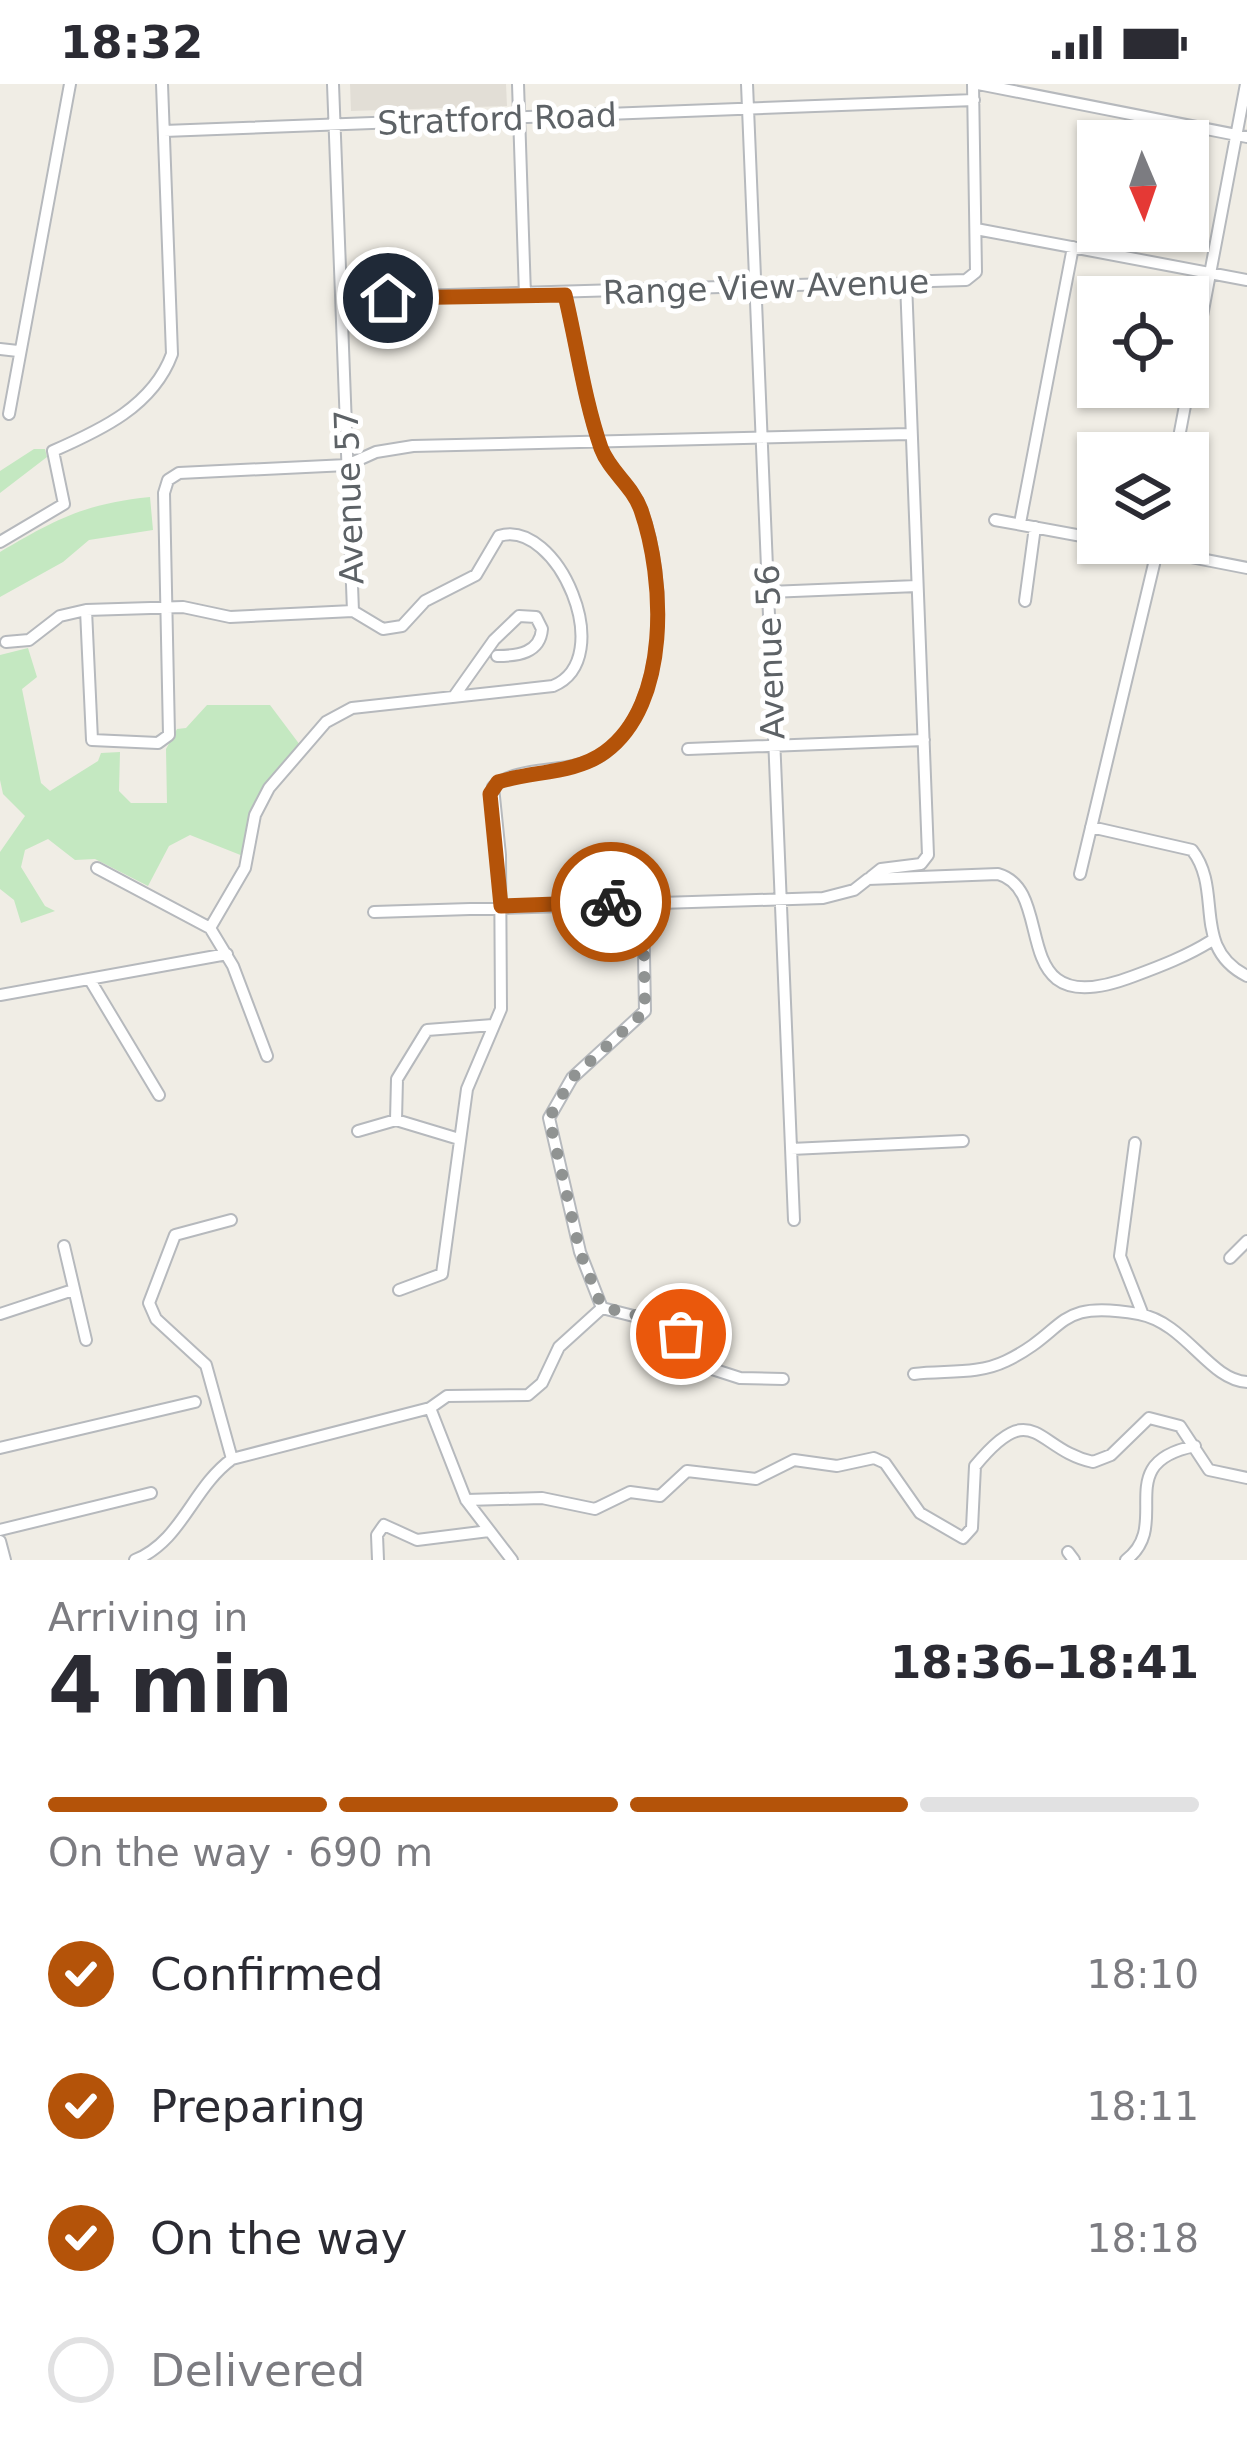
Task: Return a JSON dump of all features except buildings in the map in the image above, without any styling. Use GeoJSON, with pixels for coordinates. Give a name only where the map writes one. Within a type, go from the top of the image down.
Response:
{"type":"FeatureCollection","features":[{"type":"Feature","properties":{"kind":"street"},"geometry":{"type":"LineString","coordinates":[[9,414],[70,84]]}},
{"type":"Feature","properties":{"kind":"street"},"geometry":{"type":"LineString","coordinates":[[0,542],[64,505],[53,451],[126,412],[160,383],[168,365],[173,344],[162,84]]}},
{"type":"Feature","properties":{"kind":"street","name":"Avenue 57"},"geometry":{"type":"LineString","coordinates":[[210,928],[245,868],[261,802],[326,722],[352,708],[553,686],[572,673],[584,634],[558,567],[544,547],[520,533],[499,536],[476,575],[438,592],[402,626],[383,628],[353,611],[333,84]]}},
{"type":"Feature","properties":{"kind":"street"},"geometry":{"type":"LineString","coordinates":[[518,84],[526,296]]}},
{"type":"Feature","properties":{"kind":"street","name":"Avenue 56"},"geometry":{"type":"LineString","coordinates":[[747,84],[794,1220]]}},
{"type":"Feature","properties":{"kind":"street"},"geometry":{"type":"LineString","coordinates":[[1242,136],[976,84],[976,229],[1247,280]]}},
{"type":"Feature","properties":{"kind":"street"},"geometry":{"type":"LineString","coordinates":[[1180,432],[1242,136],[1246,84]]}},
{"type":"Feature","properties":{"kind":"street","name":"Stratford Road"},"geometry":{"type":"LineString","coordinates":[[164,131],[974,100]]}},
{"type":"Feature","properties":{"kind":"street","name":"Range View Avenue"},"geometry":{"type":"LineString","coordinates":[[342,298],[565,295],[974,277],[976,229]]}},
{"type":"Feature","properties":{"kind":"street"},"geometry":{"type":"LineString","coordinates":[[1020,524],[1073,248]]}},
{"type":"Feature","properties":{"kind":"street"},"geometry":{"type":"LineString","coordinates":[[374,912],[841,895],[881,869],[921,864],[928,855],[906,282]]}},
{"type":"Feature","properties":{"kind":"street"},"geometry":{"type":"LineString","coordinates":[[399,1290],[442,1274],[467,1089],[501,1009],[501,906],[493,787],[511,778],[580,765],[607,751],[628,725],[656,664],[646,526],[634,493],[600,445],[565,295]]}},
{"type":"Feature","properties":{"kind":"street"},"geometry":{"type":"LineString","coordinates":[[0,349],[18,351]]}},
{"type":"Feature","properties":{"kind":"street"},"geometry":{"type":"LineString","coordinates":[[86,610],[92,740],[158,743],[169,735],[168,480],[179,473],[347,465],[376,452],[413,446],[909,434]]}},
{"type":"Feature","properties":{"kind":"street"},"geometry":{"type":"LineString","coordinates":[[995,520],[1077,535]]}},
{"type":"Feature","properties":{"kind":"street"},"geometry":{"type":"LineString","coordinates":[[1024,601],[1035,527]]}},
{"type":"Feature","properties":{"kind":"street"},"geometry":{"type":"LineString","coordinates":[[1209,559],[1247,568]]}},
{"type":"Feature","properties":{"kind":"street"},"geometry":{"type":"LineString","coordinates":[[1080,874],[1154,564]]}},
{"type":"Feature","properties":{"kind":"street"},"geometry":{"type":"LineString","coordinates":[[769,592],[917,586]]}},
{"type":"Feature","properties":{"kind":"street"},"geometry":{"type":"LineString","coordinates":[[6,642],[29,640],[60,616],[86,610],[166,607],[230,616],[353,611]]}},
{"type":"Feature","properties":{"kind":"street"},"geometry":{"type":"LineString","coordinates":[[455,695],[494,640],[519,616],[536,617],[542,629],[539,643],[529,651],[497,656]]}},
{"type":"Feature","properties":{"kind":"street"},"geometry":{"type":"LineString","coordinates":[[688,749],[924,740]]}},
{"type":"Feature","properties":{"kind":"street"},"geometry":{"type":"LineString","coordinates":[[1091,827],[1192,850],[1202,870],[1211,940],[1235,970],[1247,976]]}},
{"type":"Feature","properties":{"kind":"street"},"geometry":{"type":"LineString","coordinates":[[97,868],[210,928],[227,954],[267,1056]]}},
{"type":"Feature","properties":{"kind":"street"},"geometry":{"type":"LineString","coordinates":[[868,879],[1006,875],[1053,973],[1086,991],[1189,955],[1211,940]]}},
{"type":"Feature","properties":{"kind":"street"},"geometry":{"type":"LineString","coordinates":[[602,1307],[580,1252],[549,1118],[572,1078],[645,1011],[643,901]]}},
{"type":"Feature","properties":{"kind":"street"},"geometry":{"type":"LineString","coordinates":[[0,995],[227,954]]}},
{"type":"Feature","properties":{"kind":"street"},"geometry":{"type":"LineString","coordinates":[[90,980],[159,1095]]}},
{"type":"Feature","properties":{"kind":"street"},"geometry":{"type":"LineString","coordinates":[[396,1120],[397,1079],[420,1039],[435,1026],[494,1025]]}},
{"type":"Feature","properties":{"kind":"street"},"geometry":{"type":"LineString","coordinates":[[358,1130],[396,1120],[459,1139]]}},
{"type":"Feature","properties":{"kind":"street"},"geometry":{"type":"LineString","coordinates":[[791,1150],[963,1141]]}},
{"type":"Feature","properties":{"kind":"street"},"geometry":{"type":"LineString","coordinates":[[1135,1143],[1120,1256],[1143,1315]]}},
{"type":"Feature","properties":{"kind":"street"},"geometry":{"type":"LineString","coordinates":[[231,1220],[176,1235],[149,1303],[156,1319],[206,1365],[232,1459]]}},
{"type":"Feature","properties":{"kind":"street"},"geometry":{"type":"LineString","coordinates":[[1230,1258],[1247,1241]]}},
{"type":"Feature","properties":{"kind":"street"},"geometry":{"type":"LineString","coordinates":[[64,1246],[86,1340]]}},
{"type":"Feature","properties":{"kind":"street"},"geometry":{"type":"LineString","coordinates":[[0,1314],[73,1290]]}},
{"type":"Feature","properties":{"kind":"street"},"geometry":{"type":"LineString","coordinates":[[602,1307],[676,1328],[709,1369],[740,1378],[783,1379]]}},
{"type":"Feature","properties":{"kind":"street"},"geometry":{"type":"LineString","coordinates":[[135,1560],[163,1545],[209,1477],[232,1459],[430,1408],[446,1396],[528,1395],[542,1382],[552,1355],[602,1307]]}},
{"type":"Feature","properties":{"kind":"street"},"geometry":{"type":"LineString","coordinates":[[914,1374],[976,1372],[1009,1360],[1073,1311],[1143,1315],[1168,1323],[1227,1377],[1247,1382]]}},
{"type":"Feature","properties":{"kind":"street"},"geometry":{"type":"LineString","coordinates":[[0,1448],[195,1402]]}},
{"type":"Feature","properties":{"kind":"street"},"geometry":{"type":"LineString","coordinates":[[430,1408],[466,1500],[512,1560]]}},
{"type":"Feature","properties":{"kind":"street"},"geometry":{"type":"LineString","coordinates":[[466,1500],[542,1498],[595,1509],[630,1492],[660,1496],[687,1472],[755,1479],[794,1460],[837,1466],[874,1458],[885,1463],[920,1513],[963,1538],[972,1528],[975,1466],[1016,1431],[1039,1432],[1093,1462],[1111,1455],[1140,1422],[1160,1418],[1180,1426],[1209,1470],[1247,1478]]}},
{"type":"Feature","properties":{"kind":"street"},"geometry":{"type":"LineString","coordinates":[[1126,1560],[1143,1541],[1148,1473],[1166,1455],[1196,1447]]}},
{"type":"Feature","properties":{"kind":"street"},"geometry":{"type":"LineString","coordinates":[[0,1530],[151,1493]]}},
{"type":"Feature","properties":{"kind":"street"},"geometry":{"type":"LineString","coordinates":[[378,1560],[377,1535],[384,1526],[424,1540],[489,1531]]}},
{"type":"Feature","properties":{"kind":"street"},"geometry":{"type":"LineString","coordinates":[[0,1541],[5,1560]]}},
{"type":"Feature","properties":{"kind":"shaded area"},"geometry":{"type":"Polygon","coordinates":[[[350,84],[506,84],[507,106],[351,111],[350,84]]]}},
{"type":"Feature","properties":{"kind":"green space"},"geometry":{"type":"Polygon","coordinates":[[[34,449],[45,449],[47,457],[0,493],[0,471],[34,449]]]}},
{"type":"Feature","properties":{"kind":"green space"},"geometry":{"type":"Polygon","coordinates":[[[150,497],[153,530],[89,540],[63,562],[0,597],[0,552],[71,515],[150,497]]]}},
{"type":"Feature","properties":{"kind":"green space"},"geometry":{"type":"Polygon","coordinates":[[[28,648],[37,677],[22,689],[41,783],[50,791],[98,761],[101,753],[120,752],[119,791],[131,803],[167,803],[166,749],[177,729],[186,728],[207,705],[270,705],[300,745],[267,786],[243,856],[190,835],[169,846],[148,886],[95,859],[75,860],[48,839],[25,850],[21,867],[45,906],[55,911],[21,923],[14,900],[0,889],[0,852],[25,816],[3,794],[0,780],[0,655],[28,648]]]}},
{"type":"Feature","properties":{"kind":"way so far"},"geometry":{"type":"LineString","coordinates":[[611,902],[643,901],[645,1011],[560,1093],[552,1106],[550,1130],[580,1252],[602,1307],[614,1306],[669,1323],[681,1334]]}},
{"type":"Feature","properties":{"kind":"route"},"geometry":{"type":"LineString","coordinates":[[388,298],[565,295],[600,445],[634,493],[646,526],[658,640],[656,664],[628,725],[607,751],[580,765],[498,782],[490,794],[500,855],[501,906],[611,902]]}}]}
